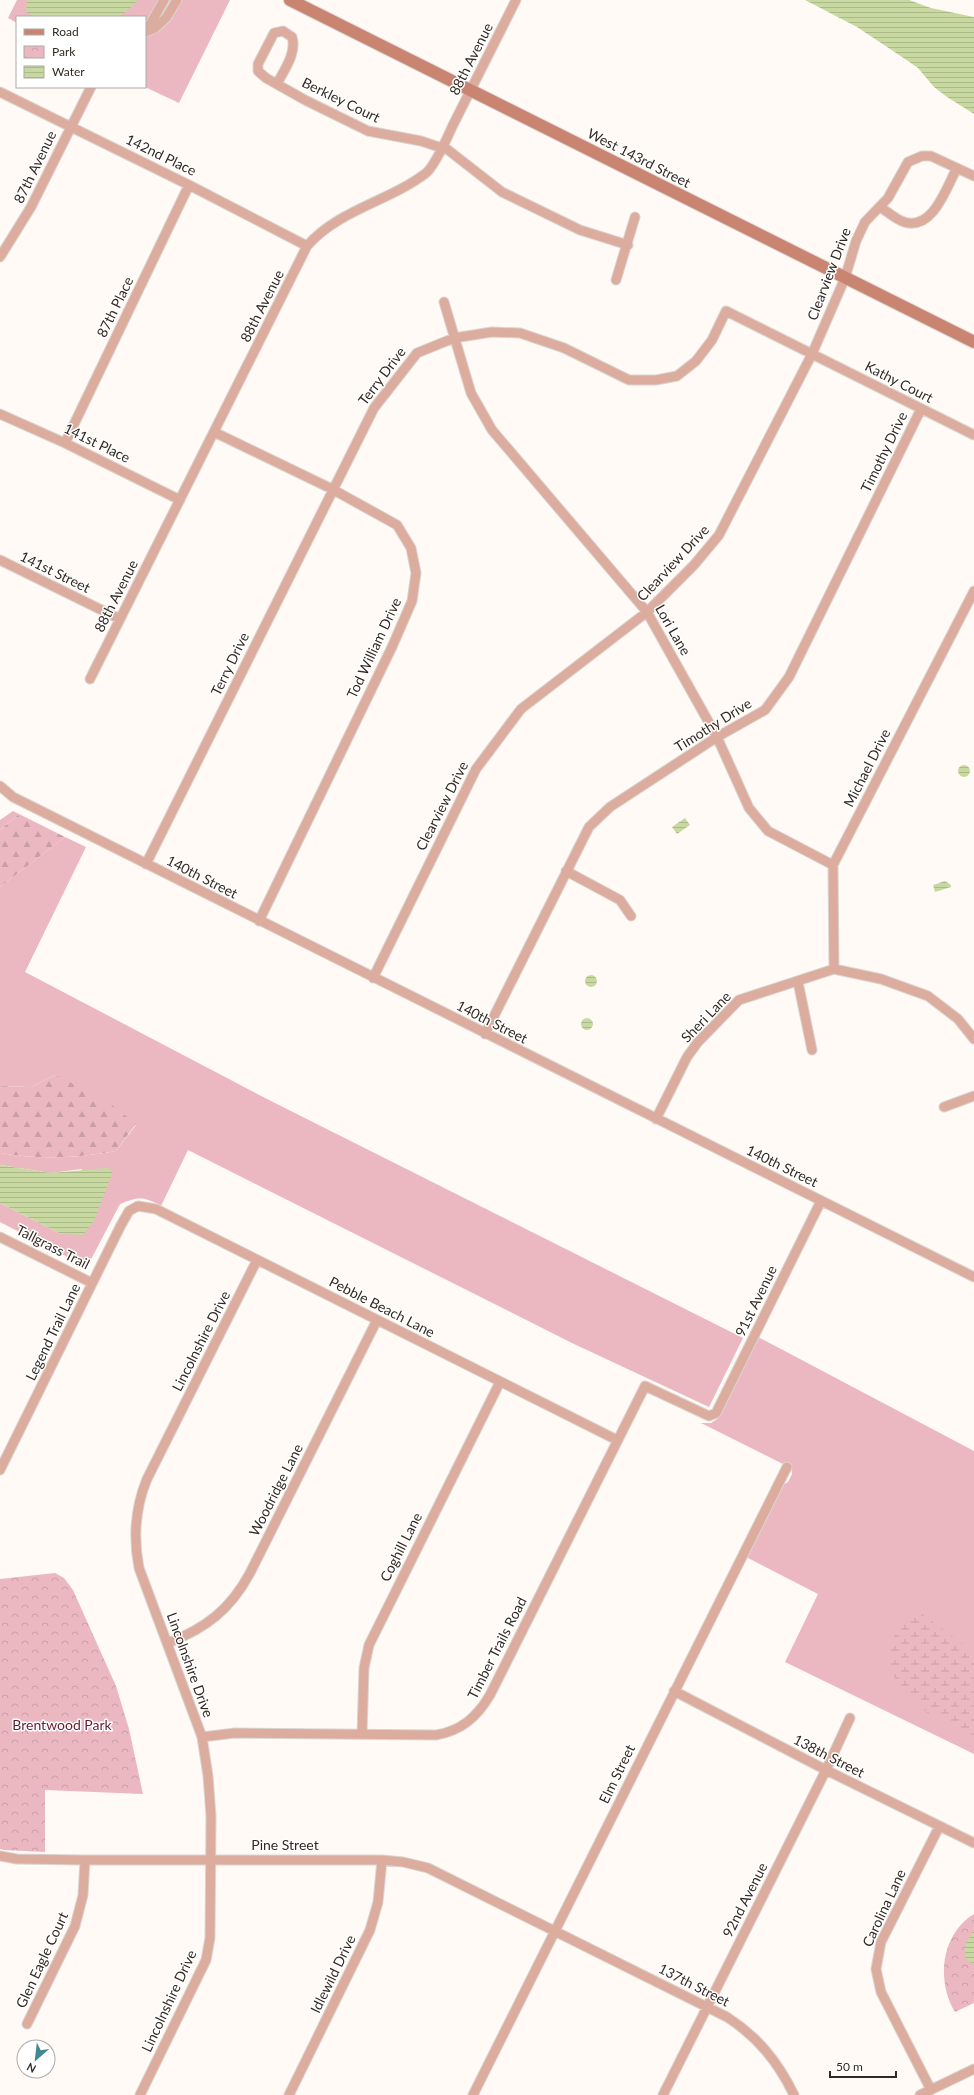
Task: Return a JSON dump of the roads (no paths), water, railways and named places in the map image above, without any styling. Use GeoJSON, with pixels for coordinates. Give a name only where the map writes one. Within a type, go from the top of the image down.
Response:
{"type":"FeatureCollection","features":[{"type":"Feature","properties":{"kind":"main road","name":"West 143rd Street"},"geometry":{"type":"LineString","coordinates":[[290,0],[974,342]]}},
{"type":"Feature","properties":{"kind":"street"},"geometry":{"type":"LineString","coordinates":[[146,31],[164,0]]}},
{"type":"Feature","properties":{"kind":"street"},"geometry":{"type":"LineString","coordinates":[[146,31],[155,28],[166,18],[177,0]]}},
{"type":"Feature","properties":{"kind":"street","name":"88th Avenue"},"geometry":{"type":"LineString","coordinates":[[90,678],[308,246],[315,237],[336,222],[398,190],[427,172],[442,147],[516,0]]}},
{"type":"Feature","properties":{"kind":"street","name":"Berkley Court"},"geometry":{"type":"LineString","coordinates":[[276,84],[293,52],[295,44],[292,37],[283,31],[274,33],[258,64],[258,71],[276,84],[375,134],[421,140],[442,147],[502,192],[580,230],[628,245]]}},
{"type":"Feature","properties":{"kind":"street","name":"87th Avenue"},"geometry":{"type":"LineString","coordinates":[[0,257],[3,246],[31,207],[70,126],[90,88]]}},
{"type":"Feature","properties":{"kind":"street","name":"142nd Place"},"geometry":{"type":"LineString","coordinates":[[0,92],[189,185],[308,246]]}},
{"type":"Feature","properties":{"kind":"street","name":"Clearview Drive"},"geometry":{"type":"LineString","coordinates":[[373,978],[476,769],[495,741],[521,709],[647,612],[694,565],[719,535],[812,354],[845,278],[856,241],[865,222],[888,198],[905,166],[916,158],[931,156],[974,176]]}},
{"type":"Feature","properties":{"kind":"street"},"geometry":{"type":"LineString","coordinates":[[880,207],[902,222],[915,223],[924,220],[934,210],[957,168]]}},
{"type":"Feature","properties":{"kind":"street","name":"87th Place"},"geometry":{"type":"LineString","coordinates":[[65,442],[189,185]]}},
{"type":"Feature","properties":{"kind":"street"},"geometry":{"type":"LineString","coordinates":[[616,280],[628,245],[635,218]]}},
{"type":"Feature","properties":{"kind":"street","name":"Lori Lane"},"geometry":{"type":"LineString","coordinates":[[444,302],[471,393],[492,430],[647,612],[717,737],[749,808],[768,831],[832,865]]}},
{"type":"Feature","properties":{"kind":"street","name":"Terry Drive"},"geometry":{"type":"LineString","coordinates":[[146,864],[332,489],[374,408],[417,353],[454,338],[492,332],[520,333],[564,348],[629,380],[656,380],[677,376],[696,361],[712,340],[726,311],[812,354]]}},
{"type":"Feature","properties":{"kind":"street","name":"Kathy Court"},"geometry":{"type":"LineString","coordinates":[[812,354],[974,435]]}},
{"type":"Feature","properties":{"kind":"street","name":"Timothy Drive"},"geometry":{"type":"LineString","coordinates":[[485,1034],[589,827],[610,807],[717,737],[765,710],[789,677],[921,409]]}},
{"type":"Feature","properties":{"kind":"street","name":"141st Place"},"geometry":{"type":"LineString","coordinates":[[0,414],[65,442],[180,500]]}},
{"type":"Feature","properties":{"kind":"street","name":"Tod William Drive"},"geometry":{"type":"LineString","coordinates":[[214,432],[332,489],[396,525],[411,548],[416,573],[412,601],[388,654],[259,921]]}},
{"type":"Feature","properties":{"kind":"street","name":"141st Street"},"geometry":{"type":"LineString","coordinates":[[0,560],[120,619]]}},
{"type":"Feature","properties":{"kind":"street","name":"Michael Drive"},"geometry":{"type":"LineString","coordinates":[[834,969],[832,865],[974,591]]}},
{"type":"Feature","properties":{"kind":"street","name":"140th Street"},"geometry":{"type":"LineString","coordinates":[[0,786],[13,797],[974,1278]]}},
{"type":"Feature","properties":{"kind":"street"},"geometry":{"type":"LineString","coordinates":[[566,871],[620,900],[631,916]]}},
{"type":"Feature","properties":{"kind":"street"},"geometry":{"type":"LineString","coordinates":[[834,969],[881,979],[928,996],[958,1019],[974,1038]]}},
{"type":"Feature","properties":{"kind":"street","name":"Sheri Lane"},"geometry":{"type":"LineString","coordinates":[[656,1119],[678,1074],[691,1052],[698,1042],[739,1000],[834,969]]}},
{"type":"Feature","properties":{"kind":"street"},"geometry":{"type":"LineString","coordinates":[[798,982],[812,1050]]}},
{"type":"Feature","properties":{"kind":"street"},"geometry":{"type":"LineString","coordinates":[[944,1107],[974,1096]]}},
{"type":"Feature","properties":{"kind":"street","name":"91st Avenue"},"geometry":{"type":"LineString","coordinates":[[645,1386],[709,1416],[716,1413],[821,1201]]}},
{"type":"Feature","properties":{"kind":"street","name":"Pebble Beach Lane"},"geometry":{"type":"LineString","coordinates":[[133,1208],[138,1206],[146,1206],[156,1209],[617,1440]]}},
{"type":"Feature","properties":{"kind":"street","name":"Legend Trail Lane"},"geometry":{"type":"LineString","coordinates":[[0,1470],[121,1224],[129,1211],[133,1208]]}},
{"type":"Feature","properties":{"kind":"street","name":"Tallgrass Trail"},"geometry":{"type":"LineString","coordinates":[[0,1236],[92,1283]]}},
{"type":"Feature","properties":{"kind":"street","name":"Lincolnshire Drive"},"geometry":{"type":"LineString","coordinates":[[140,2095],[206,1960],[210,1938],[210,1796],[202,1737],[139,1568],[136,1545],[139,1503],[147,1480],[258,1260]]}},
{"type":"Feature","properties":{"kind":"street","name":"Woodridge Lane"},"geometry":{"type":"LineString","coordinates":[[168,1644],[189,1635],[207,1624],[224,1609],[244,1585],[377,1320]]}},
{"type":"Feature","properties":{"kind":"street","name":"Coghill Lane"},"geometry":{"type":"LineString","coordinates":[[362,1734],[364,1668],[369,1645],[500,1382]]}},
{"type":"Feature","properties":{"kind":"street","name":"Timber Trails Road"},"geometry":{"type":"LineString","coordinates":[[202,1737],[234,1733],[422,1736],[444,1734],[462,1727],[482,1709],[494,1688],[645,1386]]}},
{"type":"Feature","properties":{"kind":"street","name":"Elm Street"},"geometry":{"type":"LineString","coordinates":[[473,2095],[787,1467]]}},
{"type":"Feature","properties":{"kind":"street","name":"138th Street"},"geometry":{"type":"LineString","coordinates":[[674,1691],[826,1770],[974,1843]]}},
{"type":"Feature","properties":{"kind":"street","name":"92nd Avenue"},"geometry":{"type":"LineString","coordinates":[[663,2095],[826,1770],[850,1718]]}},
{"type":"Feature","properties":{"kind":"street","name":"Carolina Lane"},"geometry":{"type":"LineString","coordinates":[[931,2090],[881,1992],[876,1969],[881,1942],[939,1827]]}},
{"type":"Feature","properties":{"kind":"street","name":"Pine Street"},"geometry":{"type":"LineString","coordinates":[[0,1856],[17,1859],[85,1860],[382,1860],[416,1865],[445,1875],[555,1930]]}},
{"type":"Feature","properties":{"kind":"street","name":"Glen Eagle Court"},"geometry":{"type":"LineString","coordinates":[[27,2024],[75,1926],[83,1895],[85,1860]]}},
{"type":"Feature","properties":{"kind":"street","name":"Idlewild Drive"},"geometry":{"type":"LineString","coordinates":[[289,2095],[370,1930],[378,1902],[382,1860]]}},
{"type":"Feature","properties":{"kind":"street","name":"137th Street"},"geometry":{"type":"LineString","coordinates":[[555,1930],[736,2023],[755,2037],[779,2067],[794,2095]]}},
{"type":"Feature","properties":{"kind":"street"},"geometry":{"type":"LineString","coordinates":[[920,2095],[974,2069]]}},
{"type":"Feature","properties":{"kind":"water"},"geometry":{"type":"Polygon","coordinates":[[[27,0],[137,0],[134,5],[120,16],[33,16],[26,12],[27,0]]]}},
{"type":"Feature","properties":{"kind":"water"},"geometry":{"type":"Polygon","coordinates":[[[805,0],[909,0],[931,8],[974,17],[974,114],[934,87],[918,68],[905,59],[857,27],[805,0]]]}},
{"type":"Feature","properties":{"kind":"water"},"geometry":{"type":"Polygon","coordinates":[[[962,765],[966,765],[970,771],[966,777],[962,777],[958,773],[958,769],[962,765]]]}},
{"type":"Feature","properties":{"kind":"water"},"geometry":{"type":"Polygon","coordinates":[[[685,818],[690,825],[677,834],[672,827],[685,818]]]}},
{"type":"Feature","properties":{"kind":"water"},"geometry":{"type":"Polygon","coordinates":[[[945,881],[951,885],[951,887],[935,892],[933,885],[945,881]]]}},
{"type":"Feature","properties":{"kind":"water"},"geometry":{"type":"Polygon","coordinates":[[[593,975],[596,976],[596,986],[589,987],[586,986],[585,979],[586,976],[593,975]]]}},
{"type":"Feature","properties":{"kind":"water"},"geometry":{"type":"Polygon","coordinates":[[[585,1018],[589,1018],[593,1024],[589,1030],[585,1030],[581,1026],[581,1022],[585,1018]]]}},
{"type":"Feature","properties":{"kind":"water"},"geometry":{"type":"Polygon","coordinates":[[[0,1165],[51,1173],[107,1168],[113,1171],[94,1221],[83,1235],[61,1234],[0,1203],[0,1165]]]}},
{"type":"Feature","properties":{"kind":"water"},"geometry":{"type":"Polygon","coordinates":[[[974,1930],[974,1965],[965,1958],[966,1943],[974,1930]]]}},
{"type":"Feature","properties":{"kind":"park label","name":"Brentwood Park"},"geometry":{"type":"Point","coordinates":[62,1725]}}]}
